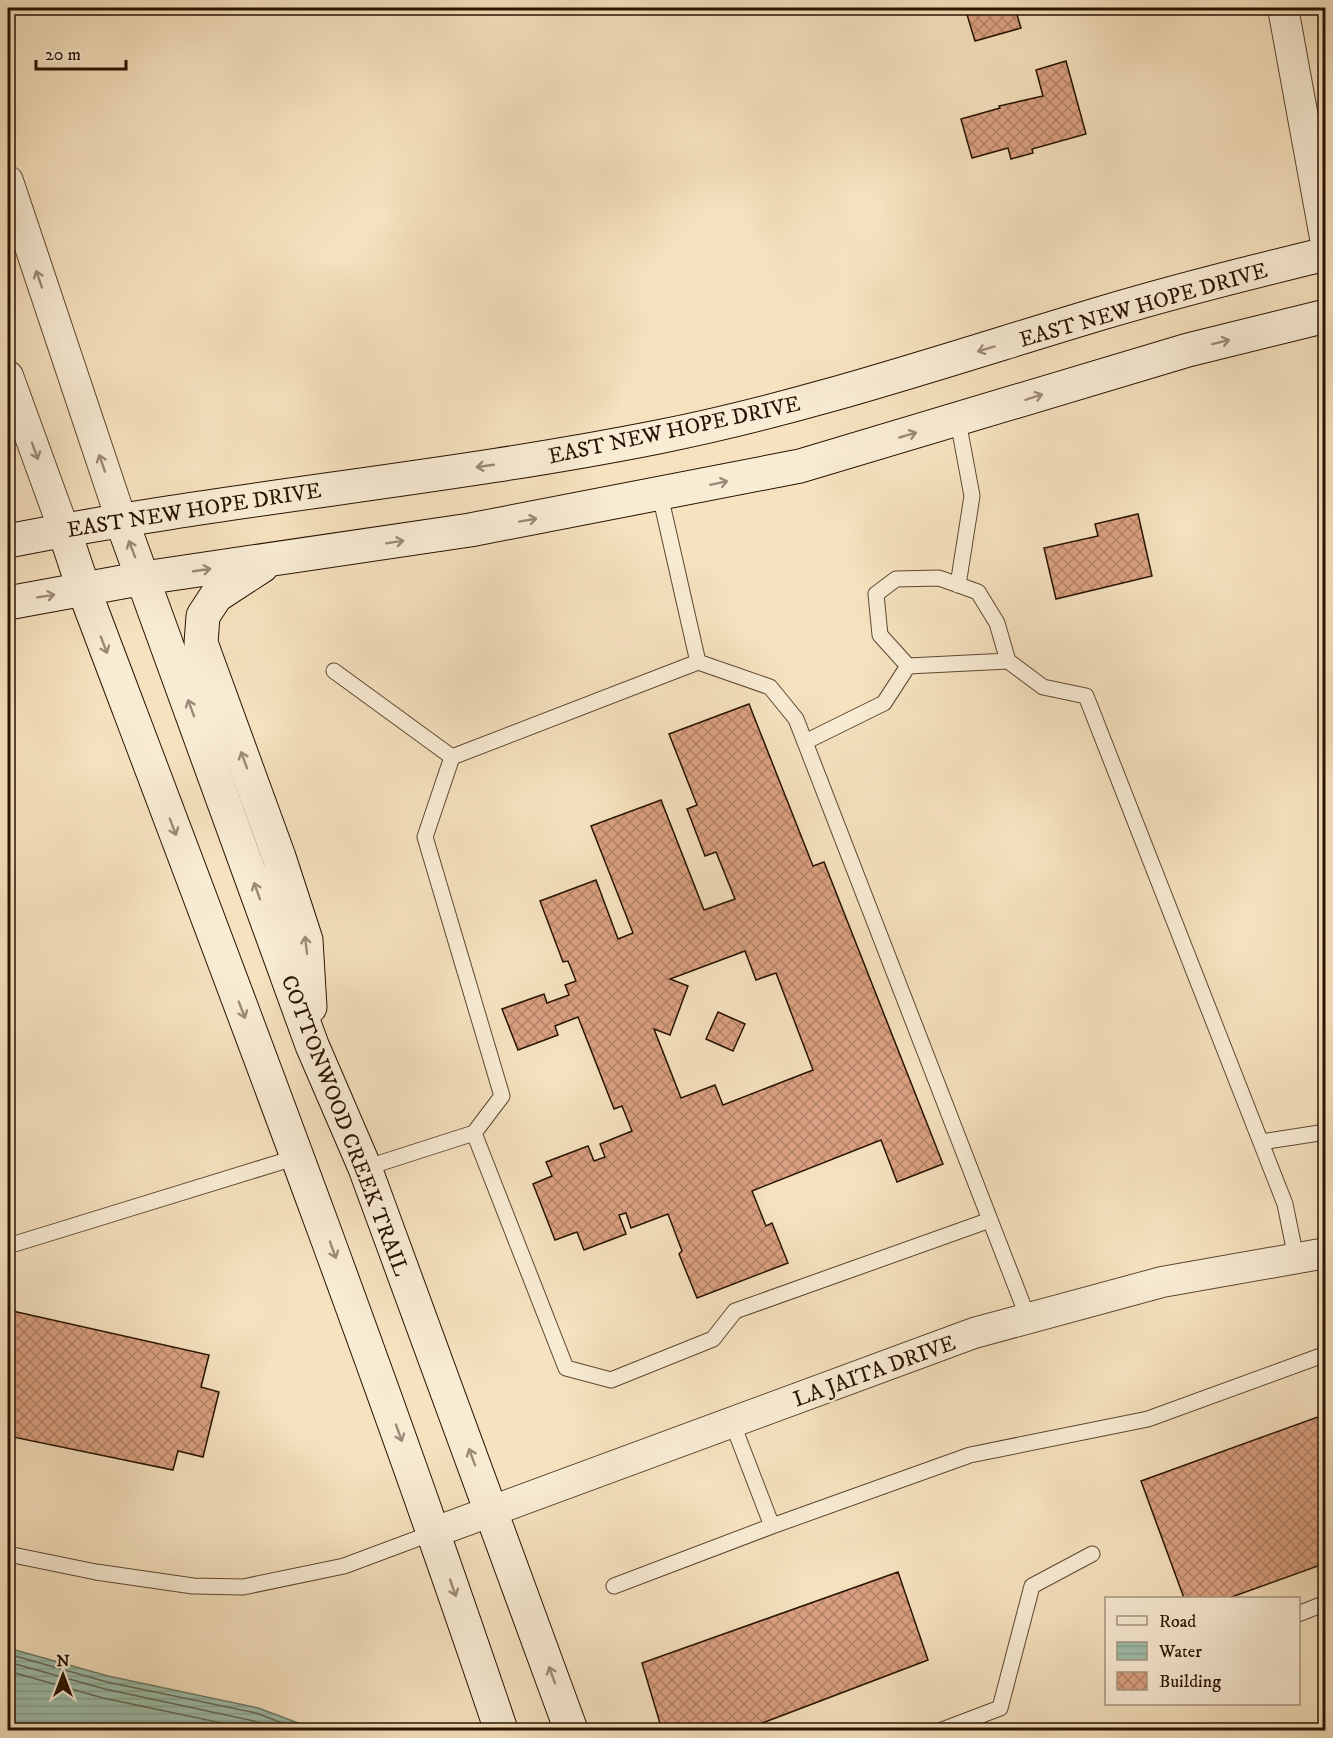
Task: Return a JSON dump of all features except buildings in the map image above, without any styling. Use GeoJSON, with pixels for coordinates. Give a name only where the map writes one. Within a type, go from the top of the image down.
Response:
{"type":"FeatureCollection","features":[{"type":"Feature","properties":{"kind":"street"},"geometry":{"type":"LineString","coordinates":[[1283,8],[1326,243]]}},
{"type":"Feature","properties":{"kind":"street"},"geometry":{"type":"LineString","coordinates":[[8,181],[121,519]]}},
{"type":"Feature","properties":{"kind":"street","name":"EAST NEW HOPE DRIVE"},"geometry":{"type":"LineString","coordinates":[[8,541],[121,519],[531,459],[658,437],[885,381],[1147,300],[1326,254]]}},
{"type":"Feature","properties":{"kind":"street"},"geometry":{"type":"LineString","coordinates":[[8,603],[144,578],[470,530],[660,495],[800,466],[958,421],[1188,350],[1326,316]]}},
{"type":"Feature","properties":{"kind":"street"},"geometry":{"type":"LineString","coordinates":[[8,376],[84,590],[297,1157],[435,1533],[501,1731]]}},
{"type":"Feature","properties":{"kind":"street","name":"COTTONWOOD CREEK TRAIL"},"geometry":{"type":"LineString","coordinates":[[121,519],[312,1045],[364,1168],[572,1731]]}},
{"type":"Feature","properties":{"kind":"street"},"geometry":{"type":"LineString","coordinates":[[268,561],[216,596],[203,616],[201,643],[279,856],[306,940],[312,1045]]}},
{"type":"Feature","properties":{"kind":"street","name":"LA JAITA DRIVE"},"geometry":{"type":"LineString","coordinates":[[435,1533],[974,1333],[1162,1282],[1326,1253]]}},
{"type":"Feature","properties":{"kind":"lane"},"geometry":{"type":"LineString","coordinates":[[958,421],[972,496],[958,585]]}},
{"type":"Feature","properties":{"kind":"lane"},"geometry":{"type":"LineString","coordinates":[[660,495],[698,662]]}},
{"type":"Feature","properties":{"kind":"lane"},"geometry":{"type":"LineString","coordinates":[[908,666],[880,635],[876,594],[896,579],[939,578],[978,592],[997,623],[1008,661],[1043,687],[1086,696],[1285,1204],[1296,1258]]}},
{"type":"Feature","properties":{"kind":"lane"},"geometry":{"type":"LineString","coordinates":[[908,666],[1008,661]]}},
{"type":"Feature","properties":{"kind":"lane"},"geometry":{"type":"LineString","coordinates":[[364,1168],[474,1133],[502,1096],[425,837],[452,758],[698,662],[770,687],[796,719],[1028,1318]]}},
{"type":"Feature","properties":{"kind":"lane"},"geometry":{"type":"LineString","coordinates":[[805,742],[884,703],[908,666]]}},
{"type":"Feature","properties":{"kind":"lane"},"geometry":{"type":"LineString","coordinates":[[334,672],[452,758]]}},
{"type":"Feature","properties":{"kind":"lane"},"geometry":{"type":"LineString","coordinates":[[1261,1142],[1326,1132]]}},
{"type":"Feature","properties":{"kind":"lane"},"geometry":{"type":"LineString","coordinates":[[474,1133],[566,1368],[611,1380],[713,1339],[735,1311],[990,1220]]}},
{"type":"Feature","properties":{"kind":"lane"},"geometry":{"type":"LineString","coordinates":[[8,1246],[297,1157]]}},
{"type":"Feature","properties":{"kind":"lane"},"geometry":{"type":"LineString","coordinates":[[614,1586],[970,1455],[1148,1419],[1326,1354]]}},
{"type":"Feature","properties":{"kind":"lane"},"geometry":{"type":"LineString","coordinates":[[732,1422],[772,1526]]}},
{"type":"Feature","properties":{"kind":"lane"},"geometry":{"type":"LineString","coordinates":[[8,1554],[96,1572],[183,1585],[243,1587],[344,1566],[435,1533]]}},
{"type":"Feature","properties":{"kind":"lane"},"geometry":{"type":"LineString","coordinates":[[942,1731],[1000,1708],[1032,1586],[1092,1554]]}},
{"type":"Feature","properties":{"kind":"lane"},"geometry":{"type":"LineString","coordinates":[[1300,1614],[1326,1603]]}},
{"type":"Feature","properties":{"kind":"water"},"geometry":{"type":"Polygon","coordinates":[[[8,1648],[108,1676],[258,1708],[317,1730],[8,1730],[8,1648]]]}}]}
